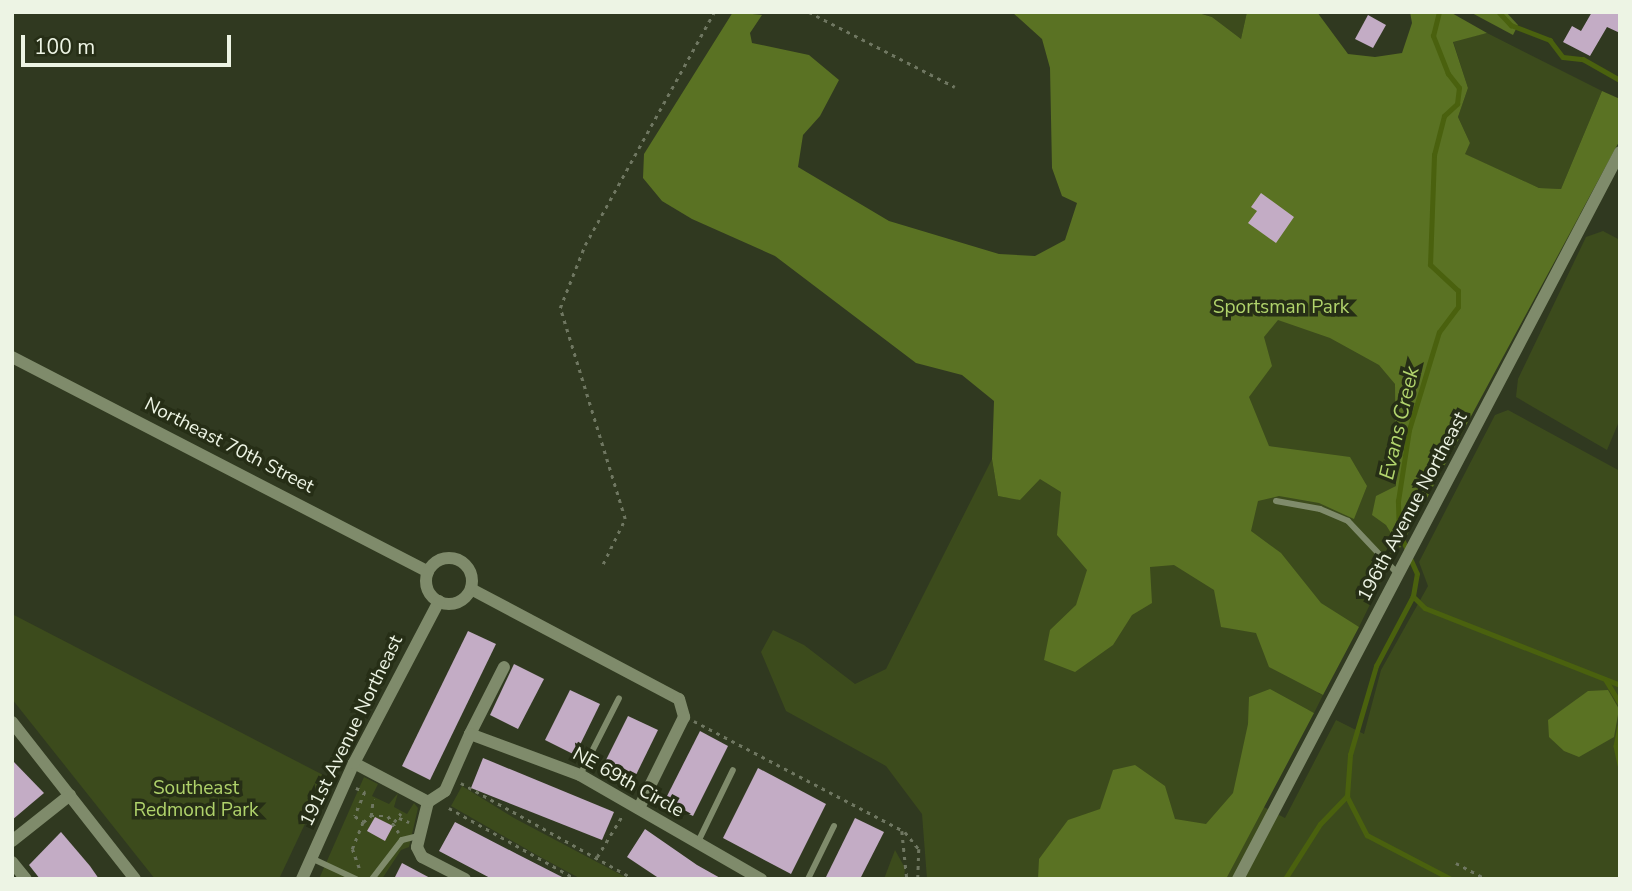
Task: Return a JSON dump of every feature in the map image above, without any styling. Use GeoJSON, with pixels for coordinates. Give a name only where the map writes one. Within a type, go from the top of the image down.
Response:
{"type":"FeatureCollection","features":[{"type":"Feature","properties":{"kind":"street","name":"196th Avenue Northeast"},"geometry":{"type":"LineString","coordinates":[[1238,879],[1620,152]]}},
{"type":"Feature","properties":{"kind":"street","name":"Northeast 70th Street"},"geometry":{"type":"LineString","coordinates":[[12,356],[428,572]]}},
{"type":"Feature","properties":{"kind":"street"},"geometry":{"type":"LineString","coordinates":[[454,558],[470,570],[471,589],[457,602],[439,601],[427,589],[428,572],[436,562],[454,558]]}},
{"type":"Feature","properties":{"kind":"street"},"geometry":{"type":"LineString","coordinates":[[471,589],[679,699],[689,719],[634,805]]}},
{"type":"Feature","properties":{"kind":"street","name":"191st Avenue Northeast"},"geometry":{"type":"LineString","coordinates":[[302,879],[354,763],[439,601]]}},
{"type":"Feature","properties":{"kind":"street"},"geometry":{"type":"LineString","coordinates":[[354,763],[428,802],[438,798],[452,778],[470,734],[504,667]]}},
{"type":"Feature","properties":{"kind":"street"},"geometry":{"type":"LineString","coordinates":[[12,722],[135,879]]}},
{"type":"Feature","properties":{"kind":"street","name":"NE 69th Circle"},"geometry":{"type":"LineString","coordinates":[[470,734],[579,775],[761,879]]}},
{"type":"Feature","properties":{"kind":"street"},"geometry":{"type":"LineString","coordinates":[[12,841],[70,795]]}},
{"type":"Feature","properties":{"kind":"street"},"geometry":{"type":"LineString","coordinates":[[428,802],[418,836],[422,857],[465,879]]}},
{"type":"Feature","properties":{"kind":"street"},"geometry":{"type":"LineString","coordinates":[[12,862],[26,879]]}},
{"type":"Feature","properties":{"kind":"lane"},"geometry":{"type":"LineString","coordinates":[[1276,501],[1320,509],[1348,521],[1400,570]]}},
{"type":"Feature","properties":{"kind":"lane"},"geometry":{"type":"LineString","coordinates":[[579,775],[619,698]]}},
{"type":"Feature","properties":{"kind":"lane"},"geometry":{"type":"LineString","coordinates":[[696,844],[733,770]]}},
{"type":"Feature","properties":{"kind":"lane"},"geometry":{"type":"LineString","coordinates":[[808,879],[834,826]]}},
{"type":"Feature","properties":{"kind":"lane"},"geometry":{"type":"LineString","coordinates":[[372,878],[396,845],[418,836]]}},
{"type":"Feature","properties":{"kind":"lane"},"geometry":{"type":"LineString","coordinates":[[311,858],[356,879]]}},
{"type":"Feature","properties":{"kind":"path"},"geometry":{"type":"LineString","coordinates":[[603,564],[625,519],[560,308],[585,245],[714,12]]}},
{"type":"Feature","properties":{"kind":"path"},"geometry":{"type":"LineString","coordinates":[[809,12],[955,87]]}},
{"type":"Feature","properties":{"kind":"path"},"geometry":{"type":"LineString","coordinates":[[689,719],[902,831],[919,849],[918,879]]}},
{"type":"Feature","properties":{"kind":"path"},"geometry":{"type":"LineString","coordinates":[[452,778],[634,879]]}},
{"type":"Feature","properties":{"kind":"path"},"geometry":{"type":"LineString","coordinates":[[356,788],[365,792],[355,816],[363,821]]}},
{"type":"Feature","properties":{"kind":"path"},"geometry":{"type":"LineString","coordinates":[[371,816],[373,799]]}},
{"type":"Feature","properties":{"kind":"path"},"geometry":{"type":"LineString","coordinates":[[597,857],[634,805]]}},
{"type":"Feature","properties":{"kind":"path"},"geometry":{"type":"LineString","coordinates":[[449,808],[576,879]]}},
{"type":"Feature","properties":{"kind":"path"},"geometry":{"type":"LineString","coordinates":[[394,822],[401,813]]}},
{"type":"Feature","properties":{"kind":"path"},"geometry":{"type":"LineString","coordinates":[[372,878],[352,856],[363,821],[371,816],[388,816],[394,822],[396,845]]}},
{"type":"Feature","properties":{"kind":"path"},"geometry":{"type":"LineString","coordinates":[[902,831],[907,879]]}},
{"type":"Feature","properties":{"kind":"path"},"geometry":{"type":"LineString","coordinates":[[1456,863],[1486,879]]}},
{"type":"Feature","properties":{"kind":"green space","name":"Sportsman Park"},"geometry":{"type":"Polygon","coordinates":[[[733,12],[762,15],[750,33],[752,43],[809,55],[839,80],[820,116],[803,135],[798,167],[889,221],[999,254],[1035,256],[1065,240],[1077,203],[1062,196],[1052,168],[1050,68],[1042,39],[1012,12],[1195,12],[1212,17],[1241,39],[1247,12],[1317,12],[1348,54],[1375,57],[1402,53],[1412,23],[1410,12],[1450,12],[1487,33],[1453,42],[1468,88],[1458,117],[1470,143],[1465,154],[1539,188],[1561,189],[1602,91],[1620,99],[1620,140],[1400,548],[1386,525],[1372,515],[1376,496],[1396,486],[1395,384],[1379,365],[1330,338],[1278,320],[1264,337],[1272,366],[1249,397],[1269,446],[1350,457],[1367,486],[1354,519],[1319,503],[1279,496],[1258,501],[1251,531],[1281,553],[1321,603],[1359,627],[1323,695],[1269,667],[1256,633],[1221,627],[1214,590],[1174,565],[1150,567],[1152,603],[1132,615],[1113,645],[1075,672],[1044,660],[1050,630],[1076,605],[1087,570],[1057,535],[1061,492],[1040,479],[1020,500],[998,496],[992,459],[994,401],[962,375],[916,363],[775,256],[692,219],[662,201],[643,178],[644,154],[733,12]]]}},
{"type":"Feature","properties":{"kind":"green space"},"geometry":{"type":"Polygon","coordinates":[[[1195,12],[1247,12],[1241,39],[1212,17],[1195,12]]]}},
{"type":"Feature","properties":{"kind":"green space"},"geometry":{"type":"Polygon","coordinates":[[[1470,12],[1506,12],[1518,25],[1513,35],[1470,12]]]}},
{"type":"Feature","properties":{"kind":"green space"},"geometry":{"type":"Polygon","coordinates":[[[1487,33],[1602,91],[1561,189],[1539,188],[1464,154],[1470,143],[1458,117],[1468,88],[1453,41],[1487,33]]]}},
{"type":"Feature","properties":{"kind":"green space","name":"Sportsman Park"},"geometry":{"type":"Polygon","coordinates":[[[1581,214],[1399,545],[1359,627],[1355,625],[1318,693],[1323,695],[1314,713],[1308,710],[1256,803],[1285,818],[1336,720],[1364,734],[1381,670],[1428,586],[1419,562],[1495,415],[1508,410],[1620,471],[1620,879],[927,879],[922,814],[886,766],[786,711],[761,652],[773,630],[804,645],[855,684],[886,669],[992,459],[998,496],[1009,498],[1057,325],[1581,214]]]}},
{"type":"Feature","properties":{"kind":"green space"},"geometry":{"type":"Polygon","coordinates":[[[1603,231],[1620,240],[1620,419],[1607,450],[1516,397],[1518,379],[1586,237],[1603,231]]]}},
{"type":"Feature","properties":{"kind":"green space","name":"Southeast Redmond Park"},"geometry":{"type":"Polygon","coordinates":[[[12,614],[327,777],[279,879],[155,879],[12,699],[12,614]]]}},
{"type":"Feature","properties":{"kind":"green space"},"geometry":{"type":"Polygon","coordinates":[[[1270,689],[1314,713],[1226,879],[1038,879],[1039,859],[1068,820],[1100,809],[1113,770],[1135,765],[1165,786],[1175,819],[1206,824],[1233,793],[1248,724],[1249,697],[1270,689]]]}},
{"type":"Feature","properties":{"kind":"green space"},"geometry":{"type":"Polygon","coordinates":[[[1608,690],[1619,709],[1614,737],[1579,757],[1564,751],[1549,737],[1548,720],[1588,691],[1608,690]]]}},
{"type":"Feature","properties":{"kind":"green space"},"geometry":{"type":"Polygon","coordinates":[[[364,777],[378,784],[372,796],[389,804],[398,793],[394,807],[407,814],[414,803],[418,808],[409,847],[401,850],[382,879],[319,879],[364,777]]]}},
{"type":"Feature","properties":{"kind":"green space"},"geometry":{"type":"Polygon","coordinates":[[[462,786],[514,818],[629,879],[581,879],[542,858],[451,806],[462,786]]]}},
{"type":"Feature","properties":{"kind":"green space"},"geometry":{"type":"Polygon","coordinates":[[[895,850],[905,868],[904,879],[884,879],[895,850]]]}},
{"type":"Feature","properties":{"kind":"building"},"geometry":{"type":"Polygon","coordinates":[[[1592,12],[1620,12],[1620,33],[1607,27],[1590,56],[1563,42],[1572,26],[1581,31],[1592,12]]]}},
{"type":"Feature","properties":{"kind":"building"},"geometry":{"type":"Polygon","coordinates":[[[1368,15],[1386,25],[1373,48],[1355,39],[1368,15]]]}},
{"type":"Feature","properties":{"kind":"building"},"geometry":{"type":"Polygon","coordinates":[[[1261,193],[1294,217],[1276,243],[1248,223],[1257,211],[1251,207],[1261,193]]]}},
{"type":"Feature","properties":{"kind":"building"},"geometry":{"type":"Polygon","coordinates":[[[468,631],[496,644],[430,780],[402,766],[468,631]]]}},
{"type":"Feature","properties":{"kind":"building"},"geometry":{"type":"Polygon","coordinates":[[[514,664],[544,679],[518,729],[490,715],[514,664]]]}},
{"type":"Feature","properties":{"kind":"building"},"geometry":{"type":"Polygon","coordinates":[[[570,690],[600,704],[575,755],[545,740],[570,690]]]}},
{"type":"Feature","properties":{"kind":"building"},"geometry":{"type":"Polygon","coordinates":[[[628,716],[658,730],[633,781],[603,766],[628,716]]]}},
{"type":"Feature","properties":{"kind":"building"},"geometry":{"type":"Polygon","coordinates":[[[700,731],[728,746],[693,816],[664,802],[700,731]]]}},
{"type":"Feature","properties":{"kind":"building"},"geometry":{"type":"Polygon","coordinates":[[[483,758],[614,812],[602,840],[471,788],[483,758]]]}},
{"type":"Feature","properties":{"kind":"building"},"geometry":{"type":"Polygon","coordinates":[[[12,760],[44,793],[12,820],[12,760]]]}},
{"type":"Feature","properties":{"kind":"building"},"geometry":{"type":"Polygon","coordinates":[[[758,768],[826,804],[791,874],[723,838],[758,768]]]}},
{"type":"Feature","properties":{"kind":"building"},"geometry":{"type":"Polygon","coordinates":[[[375,817],[393,826],[385,841],[367,831],[375,817]]]}},
{"type":"Feature","properties":{"kind":"building"},"geometry":{"type":"Polygon","coordinates":[[[855,818],[884,832],[860,879],[825,879],[855,818]]]}},
{"type":"Feature","properties":{"kind":"building"},"geometry":{"type":"Polygon","coordinates":[[[455,822],[566,879],[492,879],[439,851],[455,822]]]}},
{"type":"Feature","properties":{"kind":"building"},"geometry":{"type":"Polygon","coordinates":[[[645,829],[722,879],[660,879],[627,857],[645,829]]]}},
{"type":"Feature","properties":{"kind":"building"},"geometry":{"type":"Polygon","coordinates":[[[61,832],[99,879],[40,879],[29,865],[61,832]]]}},
{"type":"Feature","properties":{"kind":"building"},"geometry":{"type":"Polygon","coordinates":[[[402,863],[432,879],[394,879],[402,863]]]}},
{"type":"Feature","properties":{"kind":"waterway","name":"Evans Creek"},"geometry":{"type":"LineString","coordinates":[[1407,550],[1399,533],[1398,501],[1409,430],[1439,332],[1458,307],[1458,291],[1430,265],[1434,155],[1444,116],[1457,104],[1459,88],[1448,74],[1433,36],[1439,12]]}},
{"type":"Feature","properties":{"kind":"waterway"},"geometry":{"type":"LineString","coordinates":[[1499,12],[1511,25],[1550,40],[1563,57],[1583,59],[1620,80]]}},
{"type":"Feature","properties":{"kind":"waterway","name":"Evans Creek"},"geometry":{"type":"LineString","coordinates":[[1285,879],[1320,824],[1347,796],[1350,755],[1376,666],[1413,596],[1417,574],[1410,558]]}},
{"type":"Feature","properties":{"kind":"waterway"},"geometry":{"type":"LineString","coordinates":[[1413,596],[1425,608],[1620,685]]}},
{"type":"Feature","properties":{"kind":"waterway"},"geometry":{"type":"LineString","coordinates":[[1606,680],[1620,703]]}},
{"type":"Feature","properties":{"kind":"waterway"},"geometry":{"type":"LineString","coordinates":[[1620,726],[1616,746],[1620,765]]}},
{"type":"Feature","properties":{"kind":"waterway"},"geometry":{"type":"LineString","coordinates":[[1347,796],[1367,835],[1451,879]]}}]}
